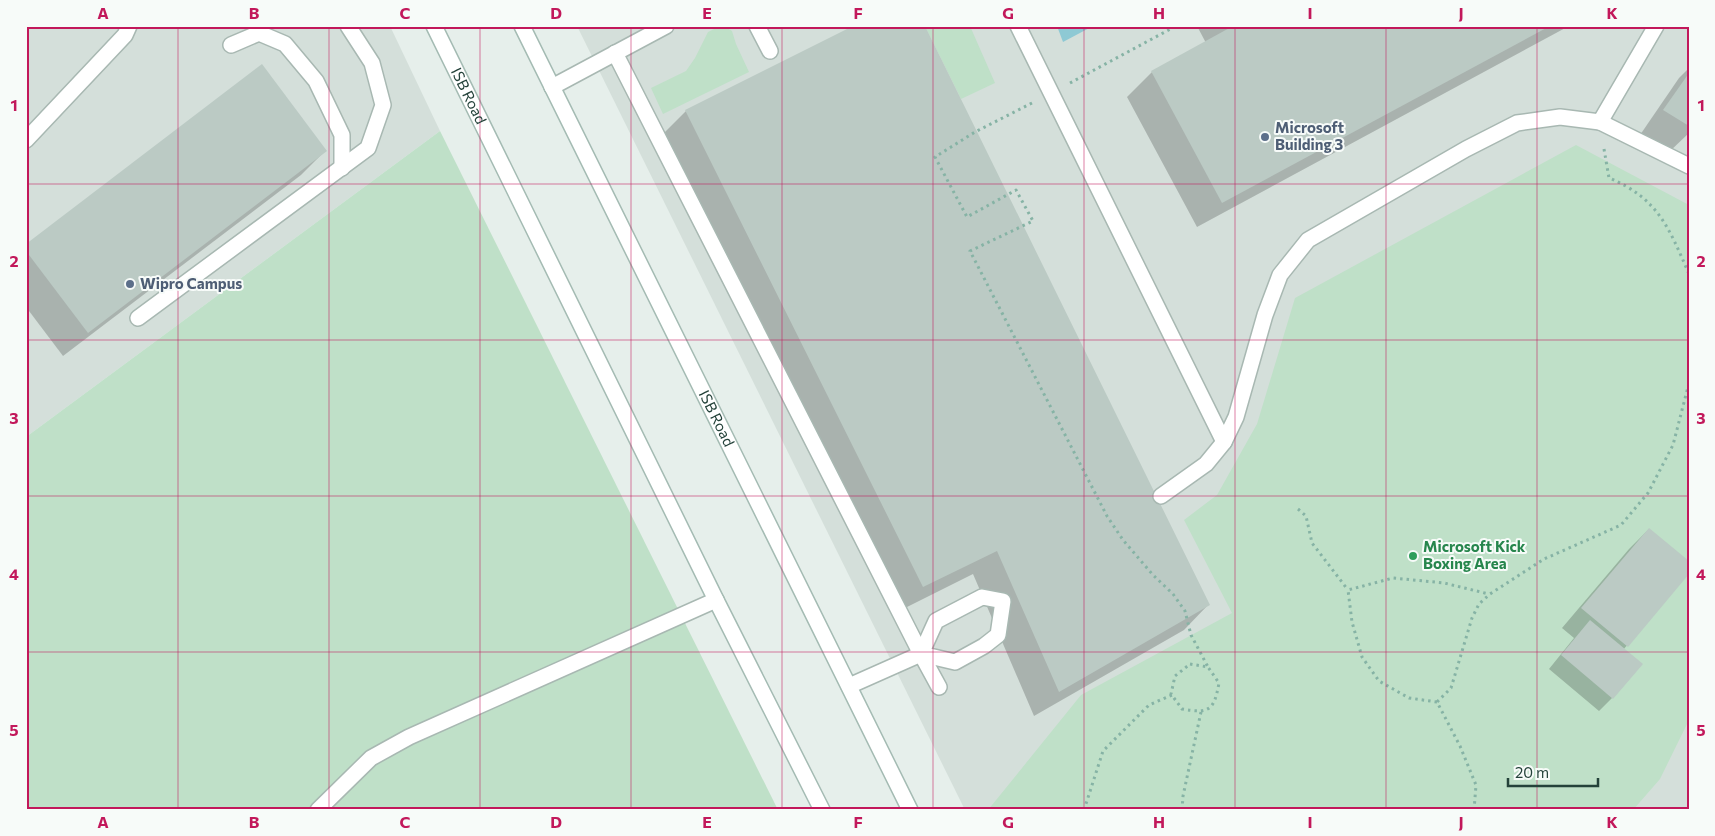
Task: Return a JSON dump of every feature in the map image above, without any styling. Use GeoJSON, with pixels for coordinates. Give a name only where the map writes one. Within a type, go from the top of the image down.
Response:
{"type":"FeatureCollection","features":[{"type":"Feature","properties":{"kind":"main road"},"geometry":{"type":"LineString","coordinates":[[26,140],[125,34],[128,26]]}},
{"type":"Feature","properties":{"kind":"main road"},"geometry":{"type":"LineString","coordinates":[[138,318],[368,148],[383,105],[372,63],[348,26]]}},
{"type":"Feature","properties":{"kind":"main road","name":"ISB Road"},"geometry":{"type":"LineString","coordinates":[[434,26],[716,600],[822,810]]}},
{"type":"Feature","properties":{"kind":"main road","name":"ISB Road"},"geometry":{"type":"LineString","coordinates":[[522,26],[910,810]]}},
{"type":"Feature","properties":{"kind":"main road"},"geometry":{"type":"LineString","coordinates":[[552,87],[666,26]]}},
{"type":"Feature","properties":{"kind":"main road"},"geometry":{"type":"LineString","coordinates":[[757,26],[770,52]]}},
{"type":"Feature","properties":{"kind":"main road"},"geometry":{"type":"LineString","coordinates":[[1018,26],[1224,442]]}},
{"type":"Feature","properties":{"kind":"main road"},"geometry":{"type":"LineString","coordinates":[[1600,122],[1656,26]]}},
{"type":"Feature","properties":{"kind":"main road"},"geometry":{"type":"LineString","coordinates":[[231,45],[258,34],[285,44],[316,81],[342,135],[342,168]]}},
{"type":"Feature","properties":{"kind":"main road"},"geometry":{"type":"LineString","coordinates":[[615,53],[939,687]]}},
{"type":"Feature","properties":{"kind":"main road"},"geometry":{"type":"LineString","coordinates":[[1160,496],[1206,464],[1224,442],[1236,417],[1265,315],[1280,275],[1308,240],[1466,149],[1517,123],[1560,117],[1600,122],[1688,163]]}},
{"type":"Feature","properties":{"kind":"main road"},"geometry":{"type":"LineString","coordinates":[[849,686],[921,654],[955,662],[998,636],[1007,599],[982,597],[936,621],[921,654]]}},
{"type":"Feature","properties":{"kind":"main road"},"geometry":{"type":"LineString","coordinates":[[318,810],[371,758],[409,737],[716,600]]}},
{"type":"Feature","properties":{"kind":"path"},"geometry":{"type":"LineString","coordinates":[[1176,26],[975,132],[935,158],[966,217],[1016,190],[1033,221],[970,252],[1107,516],[1123,540],[1153,575],[1173,594],[1185,611],[1191,635],[1219,683],[1216,701],[1211,707],[1201,712],[1182,709],[1172,696],[1175,676],[1190,664],[1208,667]]}},
{"type":"Feature","properties":{"kind":"path"},"geometry":{"type":"LineString","coordinates":[[1600,122],[1609,178],[1623,184],[1652,206],[1670,229],[1689,274]]}},
{"type":"Feature","properties":{"kind":"path"},"geometry":{"type":"LineString","coordinates":[[1437,702],[1451,688],[1472,618],[1479,604],[1490,594],[1544,559],[1621,525],[1648,493],[1673,445],[1689,383]]}},
{"type":"Feature","properties":{"kind":"path"},"geometry":{"type":"LineString","coordinates":[[1298,509],[1306,516],[1312,543],[1348,590],[1352,622],[1362,657],[1380,681],[1409,698],[1437,702]]}},
{"type":"Feature","properties":{"kind":"path"},"geometry":{"type":"LineString","coordinates":[[1348,590],[1394,578],[1444,583],[1490,594]]}},
{"type":"Feature","properties":{"kind":"path"},"geometry":{"type":"LineString","coordinates":[[1084,810],[1103,751],[1149,705],[1172,696]]}},
{"type":"Feature","properties":{"kind":"path"},"geometry":{"type":"LineString","coordinates":[[1437,702],[1460,746],[1476,785],[1474,810]]}},
{"type":"Feature","properties":{"kind":"path"},"geometry":{"type":"LineString","coordinates":[[1182,810],[1183,796],[1201,712]]}},
{"type":"Feature","properties":{"kind":"shaded area","name":"Wipro Campus"},"geometry":{"type":"Polygon","coordinates":[[[26,26],[390,26],[440,131],[26,437],[26,26]]]}},
{"type":"Feature","properties":{"kind":"shaded area"},"geometry":{"type":"Polygon","coordinates":[[[577,26],[1689,26],[1689,810],[965,810],[577,26]]]}},
{"type":"Feature","properties":{"kind":"green space"},"geometry":{"type":"Polygon","coordinates":[[[724,26],[732,31],[749,72],[663,114],[651,88],[686,71],[708,32],[724,26]]]}},
{"type":"Feature","properties":{"kind":"green space"},"geometry":{"type":"Polygon","coordinates":[[[925,26],[970,26],[995,83],[961,99],[925,26]]]}},
{"type":"Feature","properties":{"kind":"green space"},"geometry":{"type":"Polygon","coordinates":[[[440,131],[778,810],[26,810],[26,437],[440,131]]]}},
{"type":"Feature","properties":{"kind":"green space"},"geometry":{"type":"Polygon","coordinates":[[[1576,145],[1689,205],[1689,720],[1660,779],[1633,810],[988,810],[1081,695],[1232,613],[1184,520],[1217,495],[1257,424],[1295,298],[1576,145]]]}},
{"type":"Feature","properties":{"kind":"water"},"geometry":{"type":"Polygon","coordinates":[[[1057,26],[1093,26],[1063,42],[1057,26]]]}},
{"type":"Feature","properties":{"kind":"building"},"geometry":{"type":"Polygon","coordinates":[[[853,26],[925,26],[1210,605],[1059,692],[997,551],[923,587],[685,110],[853,26]]]}},
{"type":"Feature","properties":{"kind":"building","name":"Microsoft Building 3"},"geometry":{"type":"Polygon","coordinates":[[[1233,26],[1550,26],[1222,203],[1151,71],[1233,26]]]}},
{"type":"Feature","properties":{"kind":"building"},"geometry":{"type":"Polygon","coordinates":[[[262,64],[327,151],[88,333],[26,251],[26,244],[262,64]]]}},
{"type":"Feature","properties":{"kind":"building"},"geometry":{"type":"Polygon","coordinates":[[[1689,73],[1689,126],[1663,110],[1689,73]]]}},
{"type":"Feature","properties":{"kind":"building"},"geometry":{"type":"Polygon","coordinates":[[[1649,528],[1689,561],[1689,574],[1628,647],[1581,608],[1649,528]]]}},
{"type":"Feature","properties":{"kind":"building"},"geometry":{"type":"Polygon","coordinates":[[[1590,620],[1643,664],[1613,699],[1561,655],[1590,620]]]}},
{"type":"Feature","properties":{"kind":"place","name":"Microsoft Building 3"},"geometry":{"type":"Point","coordinates":[1265,137]}},
{"type":"Feature","properties":{"kind":"place","name":"Wipro Campus"},"geometry":{"type":"Point","coordinates":[130,284]}},
{"type":"Feature","properties":{"kind":"place","name":"Microsoft Kick Boxing Area"},"geometry":{"type":"Point","coordinates":[1413,556]}}]}
